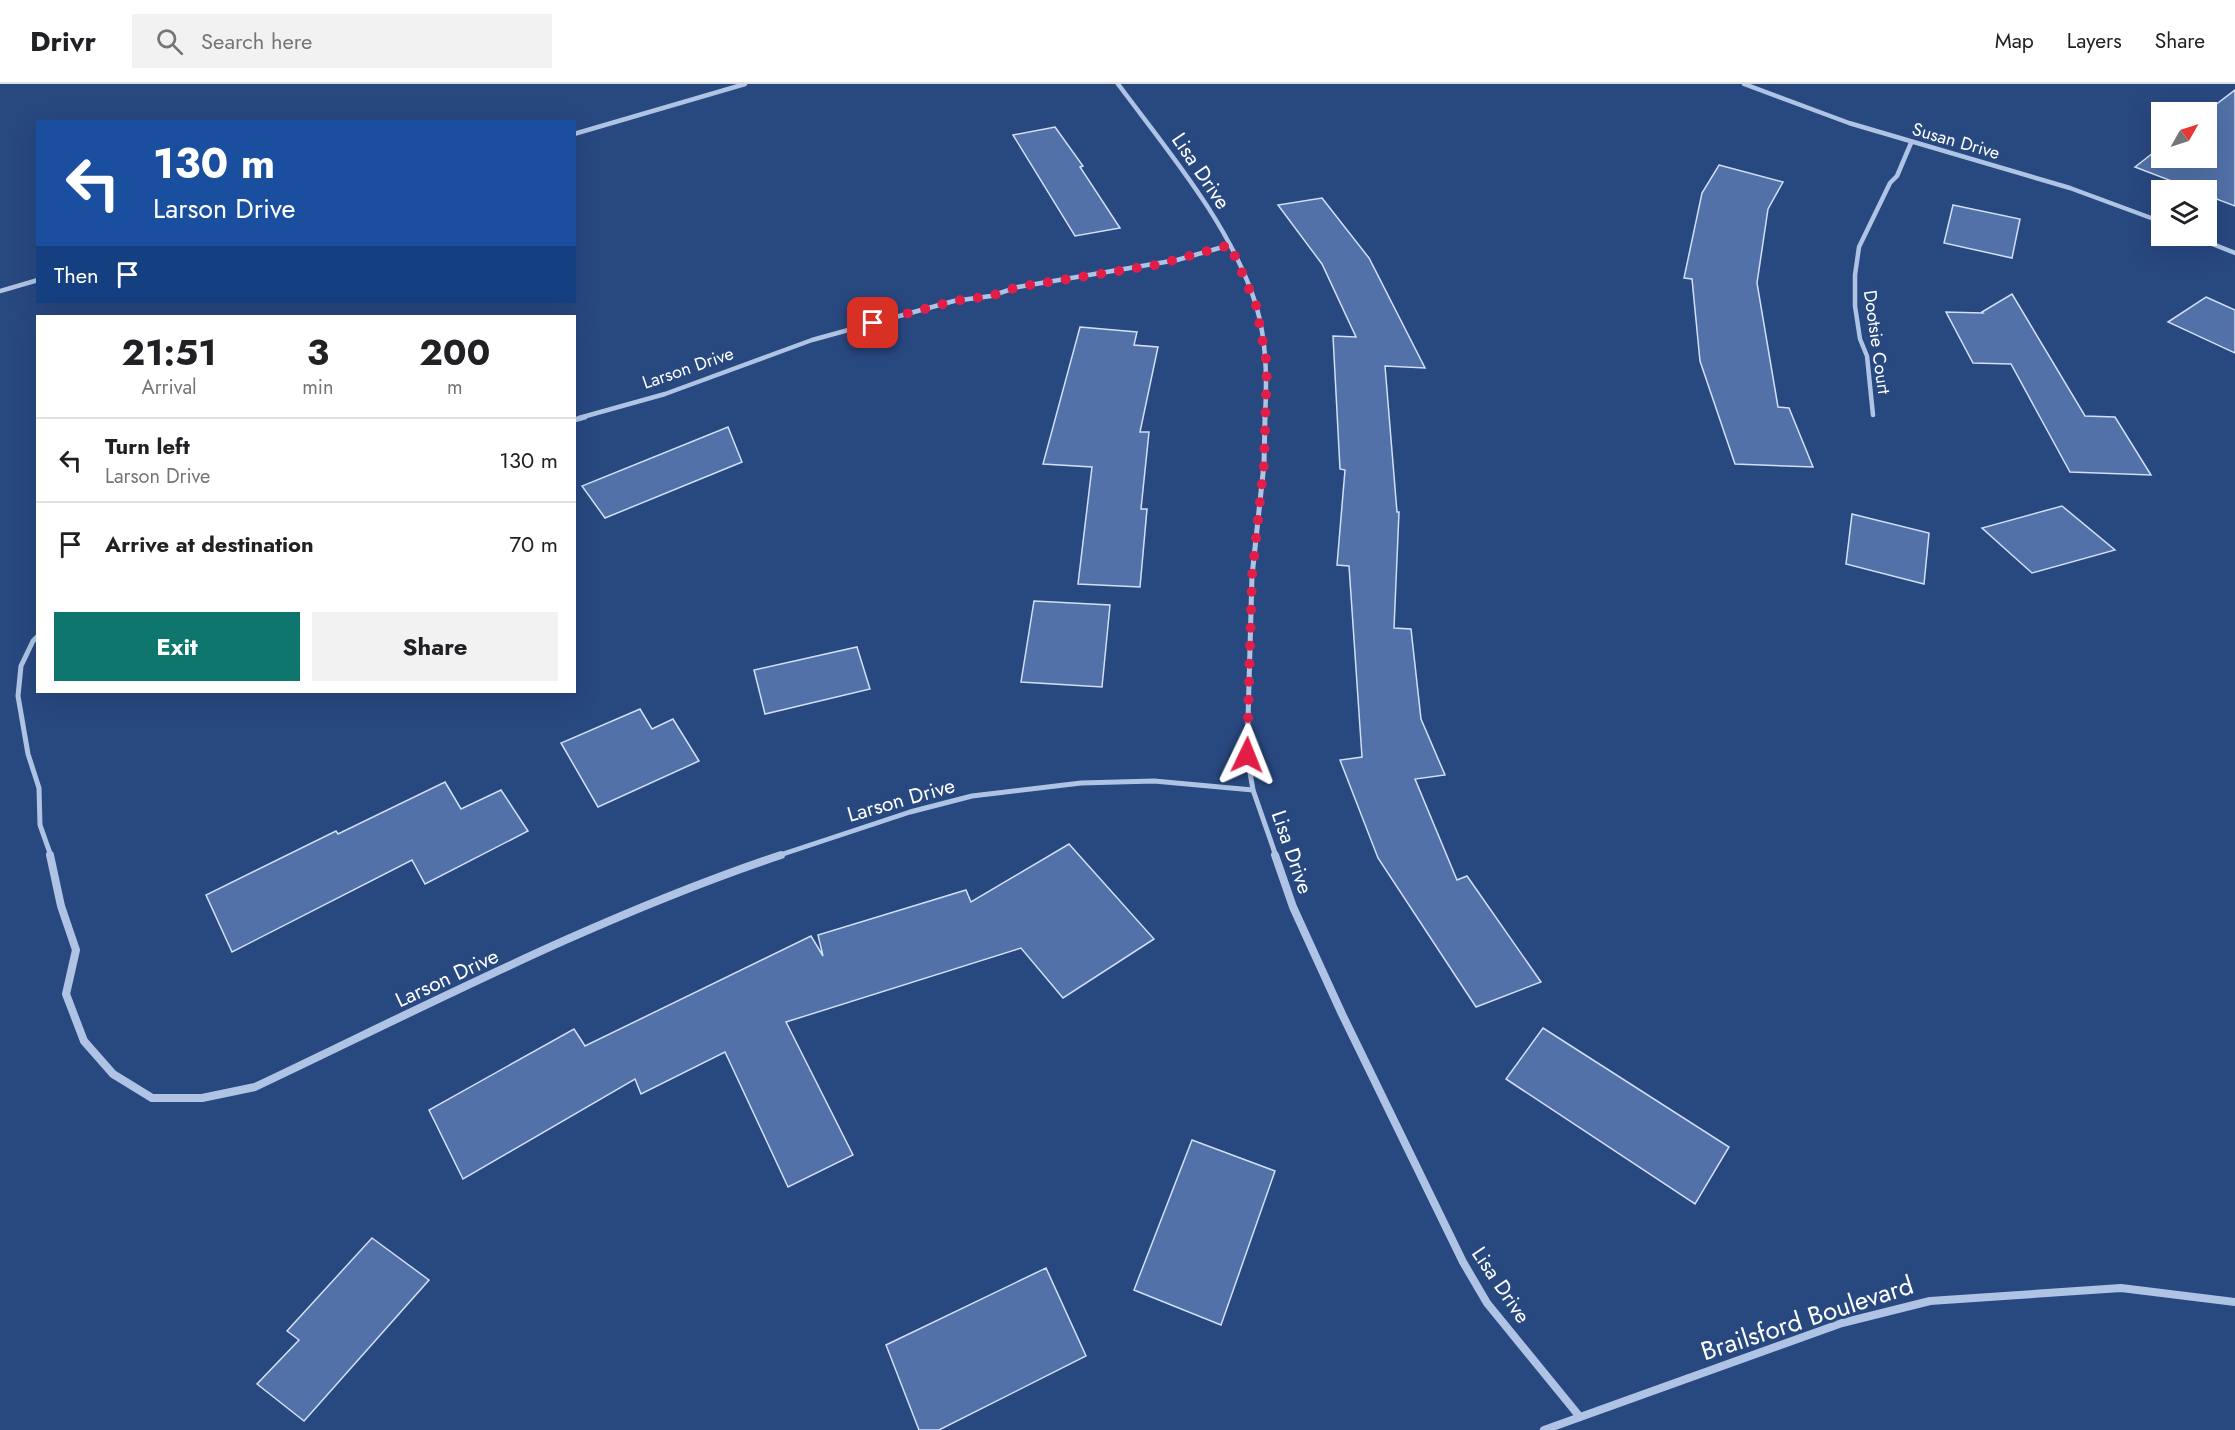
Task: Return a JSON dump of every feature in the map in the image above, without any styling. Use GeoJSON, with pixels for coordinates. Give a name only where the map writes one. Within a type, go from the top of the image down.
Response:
{"type":"FeatureCollection","features":[{"type":"Feature","properties":{"kind":"street"},"geometry":{"type":"LineString","coordinates":[[576,133],[745,84]]}},
{"type":"Feature","properties":{"kind":"street","name":"Lisa Drive"},"geometry":{"type":"LineString","coordinates":[[1118,84],[1196,189],[1230,245],[1256,305],[1267,365],[1264,464],[1252,588],[1247,755],[1253,790],[1298,918],[1342,1014],[1463,1262],[1487,1303],[1580,1417]]}},
{"type":"Feature","properties":{"kind":"street","name":"Susan Drive"},"geometry":{"type":"LineString","coordinates":[[1744,84],[1911,143],[2044,181],[2151,218]]}},
{"type":"Feature","properties":{"kind":"street","name":"Dootsie Court"},"geometry":{"type":"LineString","coordinates":[[1874,416],[1867,356],[1860,339],[1855,306],[1858,247],[1867,234],[1870,222],[1890,183],[1898,176],[1911,143]]}},
{"type":"Feature","properties":{"kind":"street","name":"Larson Drive"},"geometry":{"type":"LineString","coordinates":[[576,419],[664,394],[736,366],[779,354],[812,340],[954,301],[991,296],[1018,287],[1177,260],[1230,245]]}},
{"type":"Feature","properties":{"kind":"street"},"geometry":{"type":"LineString","coordinates":[[2217,246],[2235,253]]}},
{"type":"Feature","properties":{"kind":"street"},"geometry":{"type":"LineString","coordinates":[[0,291],[36,281]]}},
{"type":"Feature","properties":{"kind":"street","name":"Larson Drive"},"geometry":{"type":"LineString","coordinates":[[36,638],[21,666],[18,696],[28,754],[39,788],[40,825],[54,865],[61,906],[76,950],[66,994],[84,1041],[113,1074],[152,1098],[202,1098],[255,1087],[600,924],[724,874],[910,812],[972,796],[1081,783],[1154,781],[1253,790]]}},
{"type":"Feature","properties":{"kind":"street","name":"Brailsford Boulevard"},"geometry":{"type":"LineString","coordinates":[[1544,1430],[1842,1323],[1930,1301],[2121,1288],[2235,1302]]}},
{"type":"Feature","properties":{"kind":"building"},"geometry":{"type":"Polygon","coordinates":[[[2235,90],[2235,206],[2217,199],[2217,180],[2169,180],[2135,167],[2151,155],[2151,168],[2217,168],[2217,104],[2235,90]]]}},
{"type":"Feature","properties":{"kind":"building"},"geometry":{"type":"Polygon","coordinates":[[[1055,127],[1083,166],[1080,167],[1120,228],[1075,236],[1013,135],[1055,127]]]}},
{"type":"Feature","properties":{"kind":"building"},"geometry":{"type":"Polygon","coordinates":[[[1719,165],[1783,182],[1768,209],[1757,283],[1778,407],[1789,408],[1813,467],[1735,464],[1700,361],[1692,279],[1684,278],[1702,193],[1719,165]]]}},
{"type":"Feature","properties":{"kind":"building"},"geometry":{"type":"Polygon","coordinates":[[[1322,198],[1369,258],[1425,368],[1385,366],[1397,512],[1399,512],[1394,628],[1411,629],[1421,719],[1445,775],[1415,779],[1457,880],[1467,876],[1541,982],[1476,1007],[1378,858],[1340,760],[1362,757],[1349,566],[1337,565],[1345,470],[1340,469],[1333,336],[1356,337],[1322,264],[1278,205],[1322,198]]]}},
{"type":"Feature","properties":{"kind":"building"},"geometry":{"type":"Polygon","coordinates":[[[1953,205],[2020,219],[2012,258],[1944,243],[1953,205]]]}},
{"type":"Feature","properties":{"kind":"building"},"geometry":{"type":"Polygon","coordinates":[[[2012,294],[2085,416],[2115,417],[2151,475],[2070,472],[2011,364],[1973,363],[1946,312],[1983,313],[2012,294]]]}},
{"type":"Feature","properties":{"kind":"building"},"geometry":{"type":"Polygon","coordinates":[[[2206,297],[2235,310],[2235,353],[2168,322],[2206,297]]]}},
{"type":"Feature","properties":{"kind":"building"},"geometry":{"type":"Polygon","coordinates":[[[1080,327],[1137,332],[1134,345],[1158,347],[1140,432],[1149,432],[1141,509],[1147,509],[1140,587],[1078,584],[1092,467],[1043,464],[1080,327]]]}},
{"type":"Feature","properties":{"kind":"building"},"geometry":{"type":"Polygon","coordinates":[[[728,427],[742,462],[605,518],[582,486],[728,427]]]}},
{"type":"Feature","properties":{"kind":"building"},"geometry":{"type":"Polygon","coordinates":[[[2062,506],[2115,550],[2032,573],[1982,528],[2062,506]]]}},
{"type":"Feature","properties":{"kind":"building"},"geometry":{"type":"Polygon","coordinates":[[[1852,514],[1929,533],[1924,584],[1846,564],[1852,514]]]}},
{"type":"Feature","properties":{"kind":"building"},"geometry":{"type":"Polygon","coordinates":[[[1034,601],[1110,605],[1102,687],[1021,682],[1034,601]]]}},
{"type":"Feature","properties":{"kind":"building"},"geometry":{"type":"Polygon","coordinates":[[[857,647],[870,689],[765,714],[754,670],[857,647]]]}},
{"type":"Feature","properties":{"kind":"building"},"geometry":{"type":"Polygon","coordinates":[[[640,709],[652,729],[673,719],[699,761],[598,807],[561,743],[640,709]]]}},
{"type":"Feature","properties":{"kind":"building"},"geometry":{"type":"Polygon","coordinates":[[[445,782],[461,809],[501,790],[528,831],[425,884],[412,860],[232,952],[206,895],[336,831],[338,834],[445,782]]]}},
{"type":"Feature","properties":{"kind":"building"},"geometry":{"type":"Polygon","coordinates":[[[1069,844],[1154,939],[1063,998],[1021,948],[786,1022],[853,1155],[788,1187],[725,1052],[641,1094],[635,1079],[463,1179],[429,1110],[574,1029],[585,1046],[811,936],[823,956],[818,935],[966,890],[971,902],[1069,844]]]}},
{"type":"Feature","properties":{"kind":"building"},"geometry":{"type":"Polygon","coordinates":[[[1543,1028],[1729,1147],[1695,1204],[1506,1079],[1543,1028]]]}},
{"type":"Feature","properties":{"kind":"building"},"geometry":{"type":"Polygon","coordinates":[[[1192,1140],[1275,1171],[1221,1325],[1134,1290],[1192,1140]]]}},
{"type":"Feature","properties":{"kind":"building"},"geometry":{"type":"Polygon","coordinates":[[[372,1238],[429,1280],[304,1421],[257,1384],[299,1340],[287,1331],[372,1238]]]}},
{"type":"Feature","properties":{"kind":"building"},"geometry":{"type":"Polygon","coordinates":[[[1046,1268],[1086,1356],[939,1430],[919,1430],[886,1345],[1046,1268]]]}},
{"type":"Feature","properties":{"kind":"route"},"geometry":{"type":"LineString","coordinates":[[873,323],[954,301],[991,296],[1018,287],[1156,265],[1230,245],[1256,305],[1267,365],[1264,464],[1258,538],[1252,576],[1247,755]]}}]}
